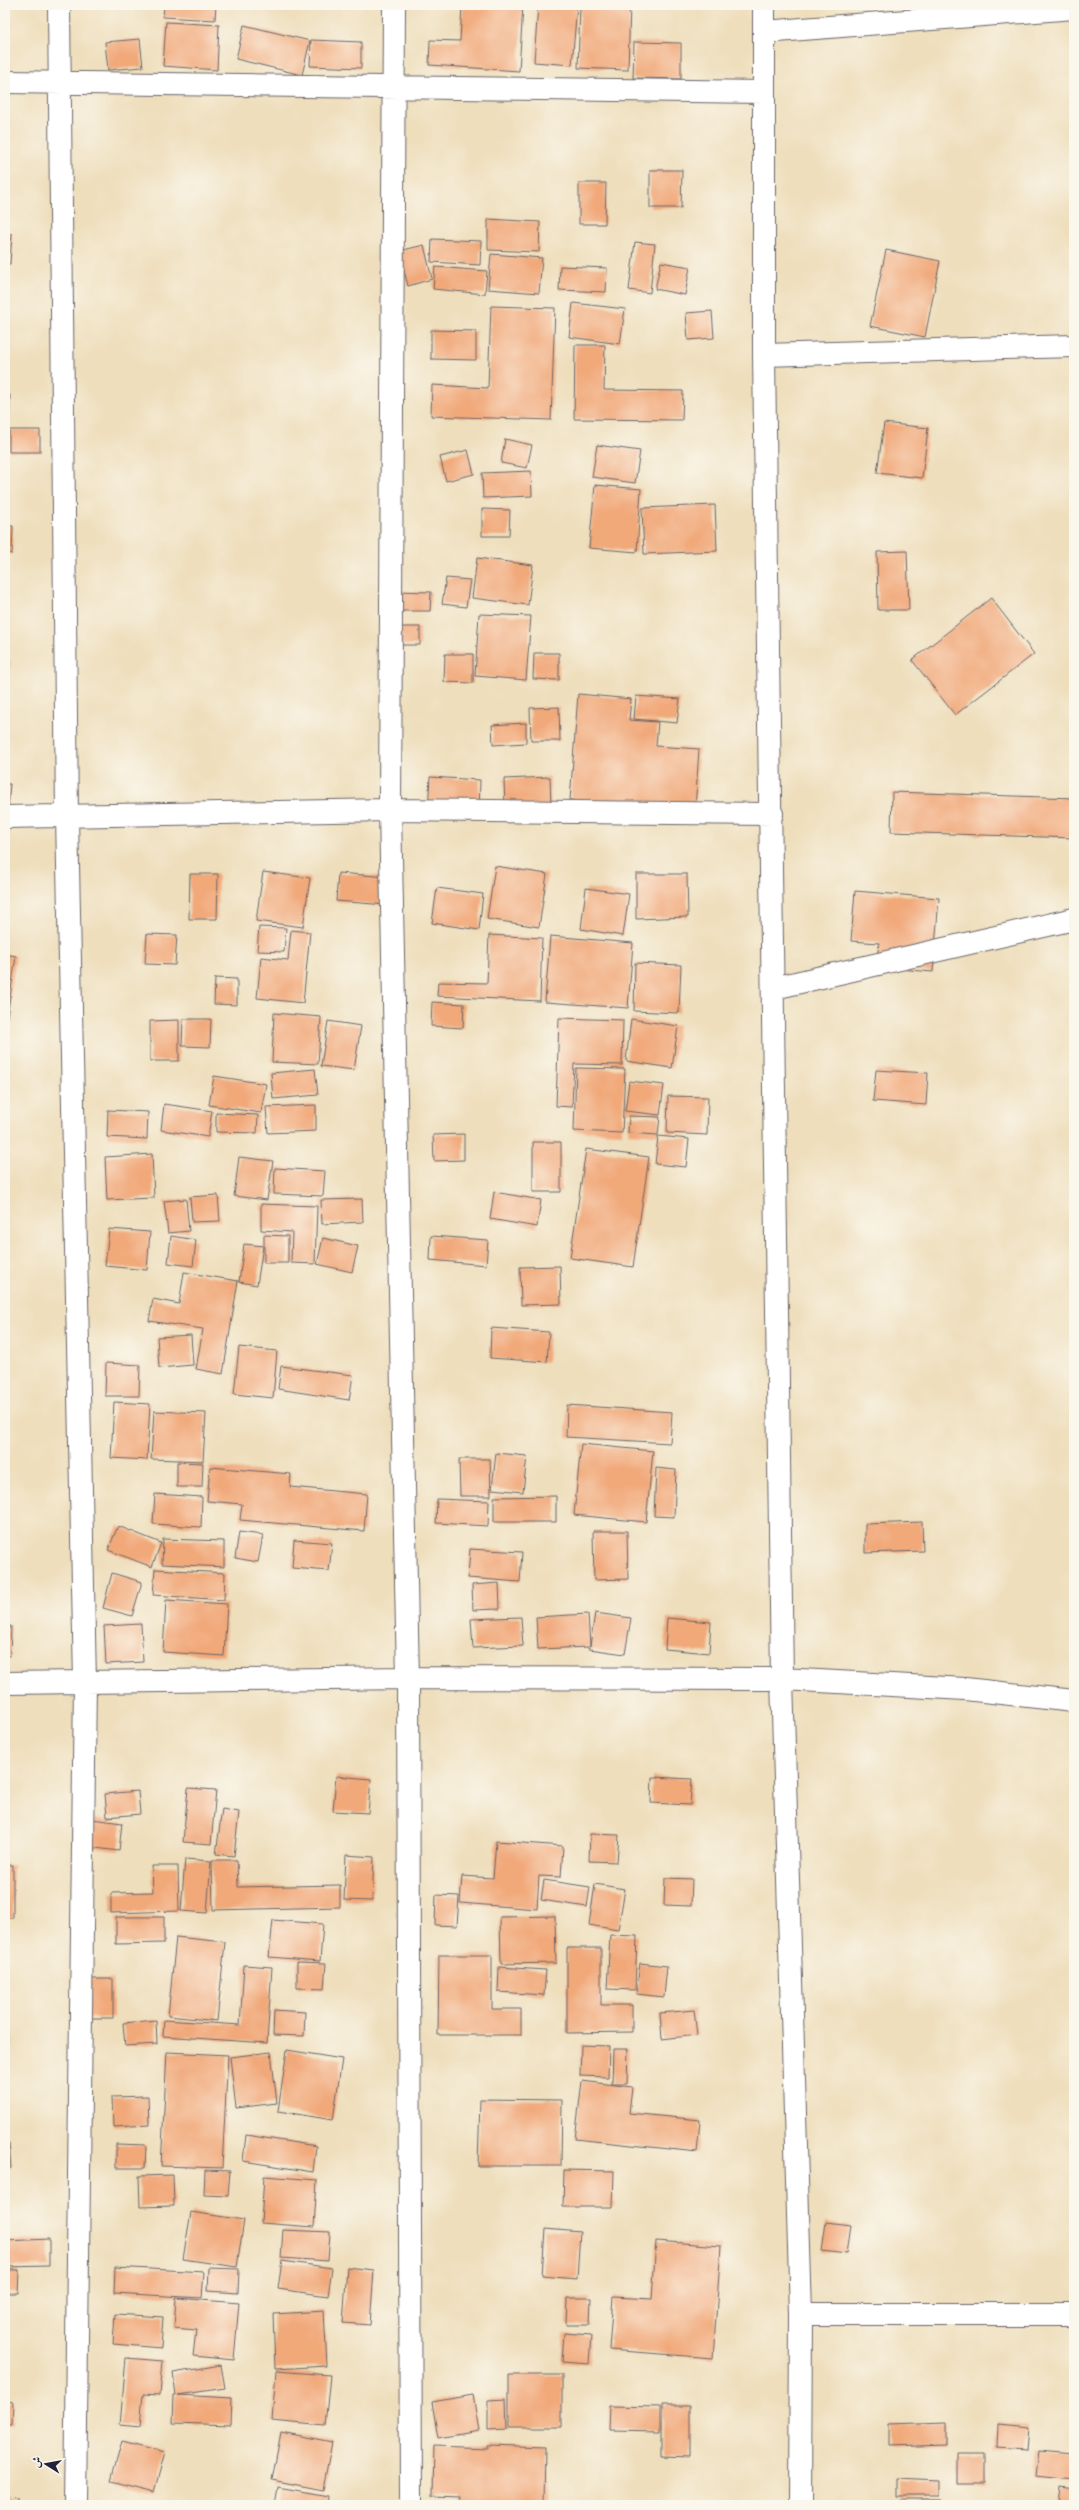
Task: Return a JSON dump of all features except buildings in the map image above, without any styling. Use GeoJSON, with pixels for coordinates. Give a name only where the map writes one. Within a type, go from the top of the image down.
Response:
{"type":"FeatureCollection","features":[{"type":"Feature","properties":{"kind":"street"},"geometry":{"type":"LineString","coordinates":[[60,5],[59,82],[67,817],[86,1682],[75,2505]]}},
{"type":"Feature","properties":{"kind":"street"},"geometry":{"type":"LineString","coordinates":[[394,5],[390,810],[408,1678],[411,2505]]}},
{"type":"Feature","properties":{"kind":"street"},"geometry":{"type":"LineString","coordinates":[[764,5],[764,355],[772,814],[782,1679],[801,2314],[800,2505]]}},
{"type":"Feature","properties":{"kind":"street"},"geometry":{"type":"LineString","coordinates":[[764,32],[1074,8]]}},
{"type":"Feature","properties":{"kind":"street"},"geometry":{"type":"LineString","coordinates":[[5,82],[764,92]]}},
{"type":"Feature","properties":{"kind":"street"},"geometry":{"type":"LineString","coordinates":[[764,355],[1074,346]]}},
{"type":"Feature","properties":{"kind":"street"},"geometry":{"type":"LineString","coordinates":[[5,817],[390,810],[772,814]]}},
{"type":"Feature","properties":{"kind":"street"},"geometry":{"type":"LineString","coordinates":[[774,988],[1074,919]]}},
{"type":"Feature","properties":{"kind":"street"},"geometry":{"type":"LineString","coordinates":[[5,1683],[408,1678],[782,1679],[965,1689],[1074,1701]]}},
{"type":"Feature","properties":{"kind":"street"},"geometry":{"type":"LineString","coordinates":[[801,2314],[1074,2314]]}}]}
